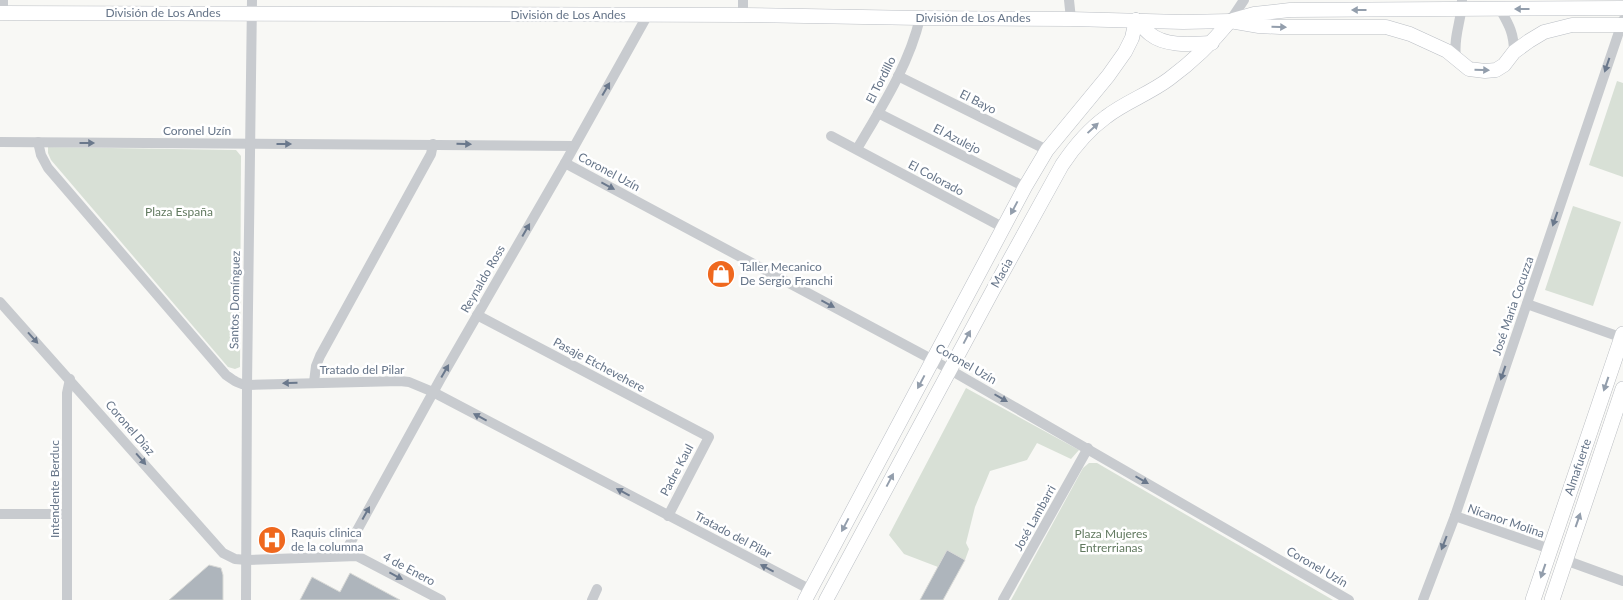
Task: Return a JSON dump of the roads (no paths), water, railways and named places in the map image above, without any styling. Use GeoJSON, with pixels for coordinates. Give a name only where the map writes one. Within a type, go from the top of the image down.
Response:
{"type":"FeatureCollection","features":[{"type":"Feature","properties":{"kind":"main road","name":"Almafuerte"},"geometry":{"type":"LineString","coordinates":[[1533,600],[1623,337]]}},
{"type":"Feature","properties":{"kind":"main road","name":"Almafuerte"},"geometry":{"type":"LineString","coordinates":[[1552,600],[1623,389]]}},
{"type":"Feature","properties":{"kind":"street"},"geometry":{"type":"LineString","coordinates":[[743,0],[743,15]]}},
{"type":"Feature","properties":{"kind":"street"},"geometry":{"type":"LineString","coordinates":[[1069,0],[1071,19]]}},
{"type":"Feature","properties":{"kind":"street","name":"Macia"},"geometry":{"type":"LineString","coordinates":[[826,600],[1052,182],[1071,151],[1107,116],[1168,80],[1212,43],[1244,0]]}},
{"type":"Feature","properties":{"kind":"street"},"geometry":{"type":"LineString","coordinates":[[1456,57],[1454,44],[1462,5]]}},
{"type":"Feature","properties":{"kind":"street","name":"División de Los Andes"},"geometry":{"type":"LineString","coordinates":[[1230,21],[1254,14],[1290,10],[1462,5],[1500,9],[1623,8]]}},
{"type":"Feature","properties":{"kind":"street","name":"División de Los Andes"},"geometry":{"type":"LineString","coordinates":[[2,8],[252,7],[647,16],[743,15],[1230,21],[1259,26],[1280,27],[1386,27],[1410,34],[1447,51],[1469,69],[1485,71],[1496,70],[1504,65],[1514,52],[1544,32],[1572,25],[1622,23]]}},
{"type":"Feature","properties":{"kind":"street","name":"Santos Domínguez"},"geometry":{"type":"LineString","coordinates":[[246,600],[252,7]]}},
{"type":"Feature","properties":{"kind":"street"},"geometry":{"type":"LineString","coordinates":[[1500,9],[1511,29],[1514,39],[1514,52]]}},
{"type":"Feature","properties":{"kind":"street","name":"Reynaldo Ross"},"geometry":{"type":"LineString","coordinates":[[343,556],[433,392],[647,16]]}},
{"type":"Feature","properties":{"kind":"street","name":"El Tordillo"},"geometry":{"type":"LineString","coordinates":[[857,149],[898,76],[915,38],[920,18]]}},
{"type":"Feature","properties":{"kind":"street"},"geometry":{"type":"LineString","coordinates":[[1136,20],[1151,35],[1161,40],[1191,44],[1212,43]]}},
{"type":"Feature","properties":{"kind":"street","name":"Macia"},"geometry":{"type":"LineString","coordinates":[[808,595],[1025,187],[1047,150],[1108,76],[1125,52],[1132,38],[1136,20]]}},
{"type":"Feature","properties":{"kind":"street","name":"José Maria Cocuzza"},"geometry":{"type":"LineString","coordinates":[[1422,600],[1454,516],[1622,23]]}},
{"type":"Feature","properties":{"kind":"street","name":"El Bayo"},"geometry":{"type":"LineString","coordinates":[[898,76],[1047,150]]}},
{"type":"Feature","properties":{"kind":"street","name":"El Azulejo"},"geometry":{"type":"LineString","coordinates":[[878,113],[1025,187]]}},
{"type":"Feature","properties":{"kind":"street","name":"El Colorado"},"geometry":{"type":"LineString","coordinates":[[831,136],[1004,228]]}},
{"type":"Feature","properties":{"kind":"street","name":"Coronel Uzín"},"geometry":{"type":"LineString","coordinates":[[0,142],[574,146]]}},
{"type":"Feature","properties":{"kind":"street"},"geometry":{"type":"LineString","coordinates":[[38,142],[41,155],[48,168],[220,368],[232,380],[247,385]]}},
{"type":"Feature","properties":{"kind":"street"},"geometry":{"type":"LineString","coordinates":[[314,382],[316,366],[320,356],[431,154],[433,144]]}},
{"type":"Feature","properties":{"kind":"street","name":"Coronel Uzín"},"geometry":{"type":"LineString","coordinates":[[565,163],[950,369],[1348,600]]}},
{"type":"Feature","properties":{"kind":"street","name":"Coronel Díaz"},"geometry":{"type":"LineString","coordinates":[[0,302],[223,553],[235,560],[247,560]]}},
{"type":"Feature","properties":{"kind":"street"},"geometry":{"type":"LineString","coordinates":[[1526,304],[1623,337]]}},
{"type":"Feature","properties":{"kind":"street","name":"Pasaje Etchevehere"},"geometry":{"type":"LineString","coordinates":[[477,315],[709,437]]}},
{"type":"Feature","properties":{"kind":"street","name":"Intendente Berduc"},"geometry":{"type":"LineString","coordinates":[[67,600],[68,393],[70,379]]}},
{"type":"Feature","properties":{"kind":"street","name":"Tratado del Pilar"},"geometry":{"type":"LineString","coordinates":[[247,385],[314,382],[409,382],[433,392],[668,516],[808,595]]}},
{"type":"Feature","properties":{"kind":"street","name":"Padre Kaul"},"geometry":{"type":"LineString","coordinates":[[668,516],[709,437]]}},
{"type":"Feature","properties":{"kind":"street","name":"José Lambarri"},"geometry":{"type":"LineString","coordinates":[[1003,600],[1088,448]]}},
{"type":"Feature","properties":{"kind":"street"},"geometry":{"type":"LineString","coordinates":[[0,514],[67,514]]}},
{"type":"Feature","properties":{"kind":"street","name":"Nicanor Molina"},"geometry":{"type":"LineString","coordinates":[[1454,516],[1550,549]]}},
{"type":"Feature","properties":{"kind":"street","name":"4 de Enero"},"geometry":{"type":"LineString","coordinates":[[247,560],[357,556],[441,600]]}},
{"type":"Feature","properties":{"kind":"street"},"geometry":{"type":"LineString","coordinates":[[1565,560],[1623,581]]}},
{"type":"Feature","properties":{"kind":"street"},"geometry":{"type":"LineString","coordinates":[[592,600],[597,589]]}},
{"type":"Feature","properties":{"kind":"place","name":"Taller Mecanico De Sergio Franchi"},"geometry":{"type":"Point","coordinates":[721,274]}},
{"type":"Feature","properties":{"kind":"place","name":"Raquis clinica de la columna"},"geometry":{"type":"Point","coordinates":[272,540]}},
{"type":"Feature","properties":{"kind":"park label","name":"Plaza España"},"geometry":{"type":"Point","coordinates":[179,212]}},
{"type":"Feature","properties":{"kind":"park label","name":"Plaza Mujeres Entrerrianas"},"geometry":{"type":"Point","coordinates":[1111,541]}}]}
